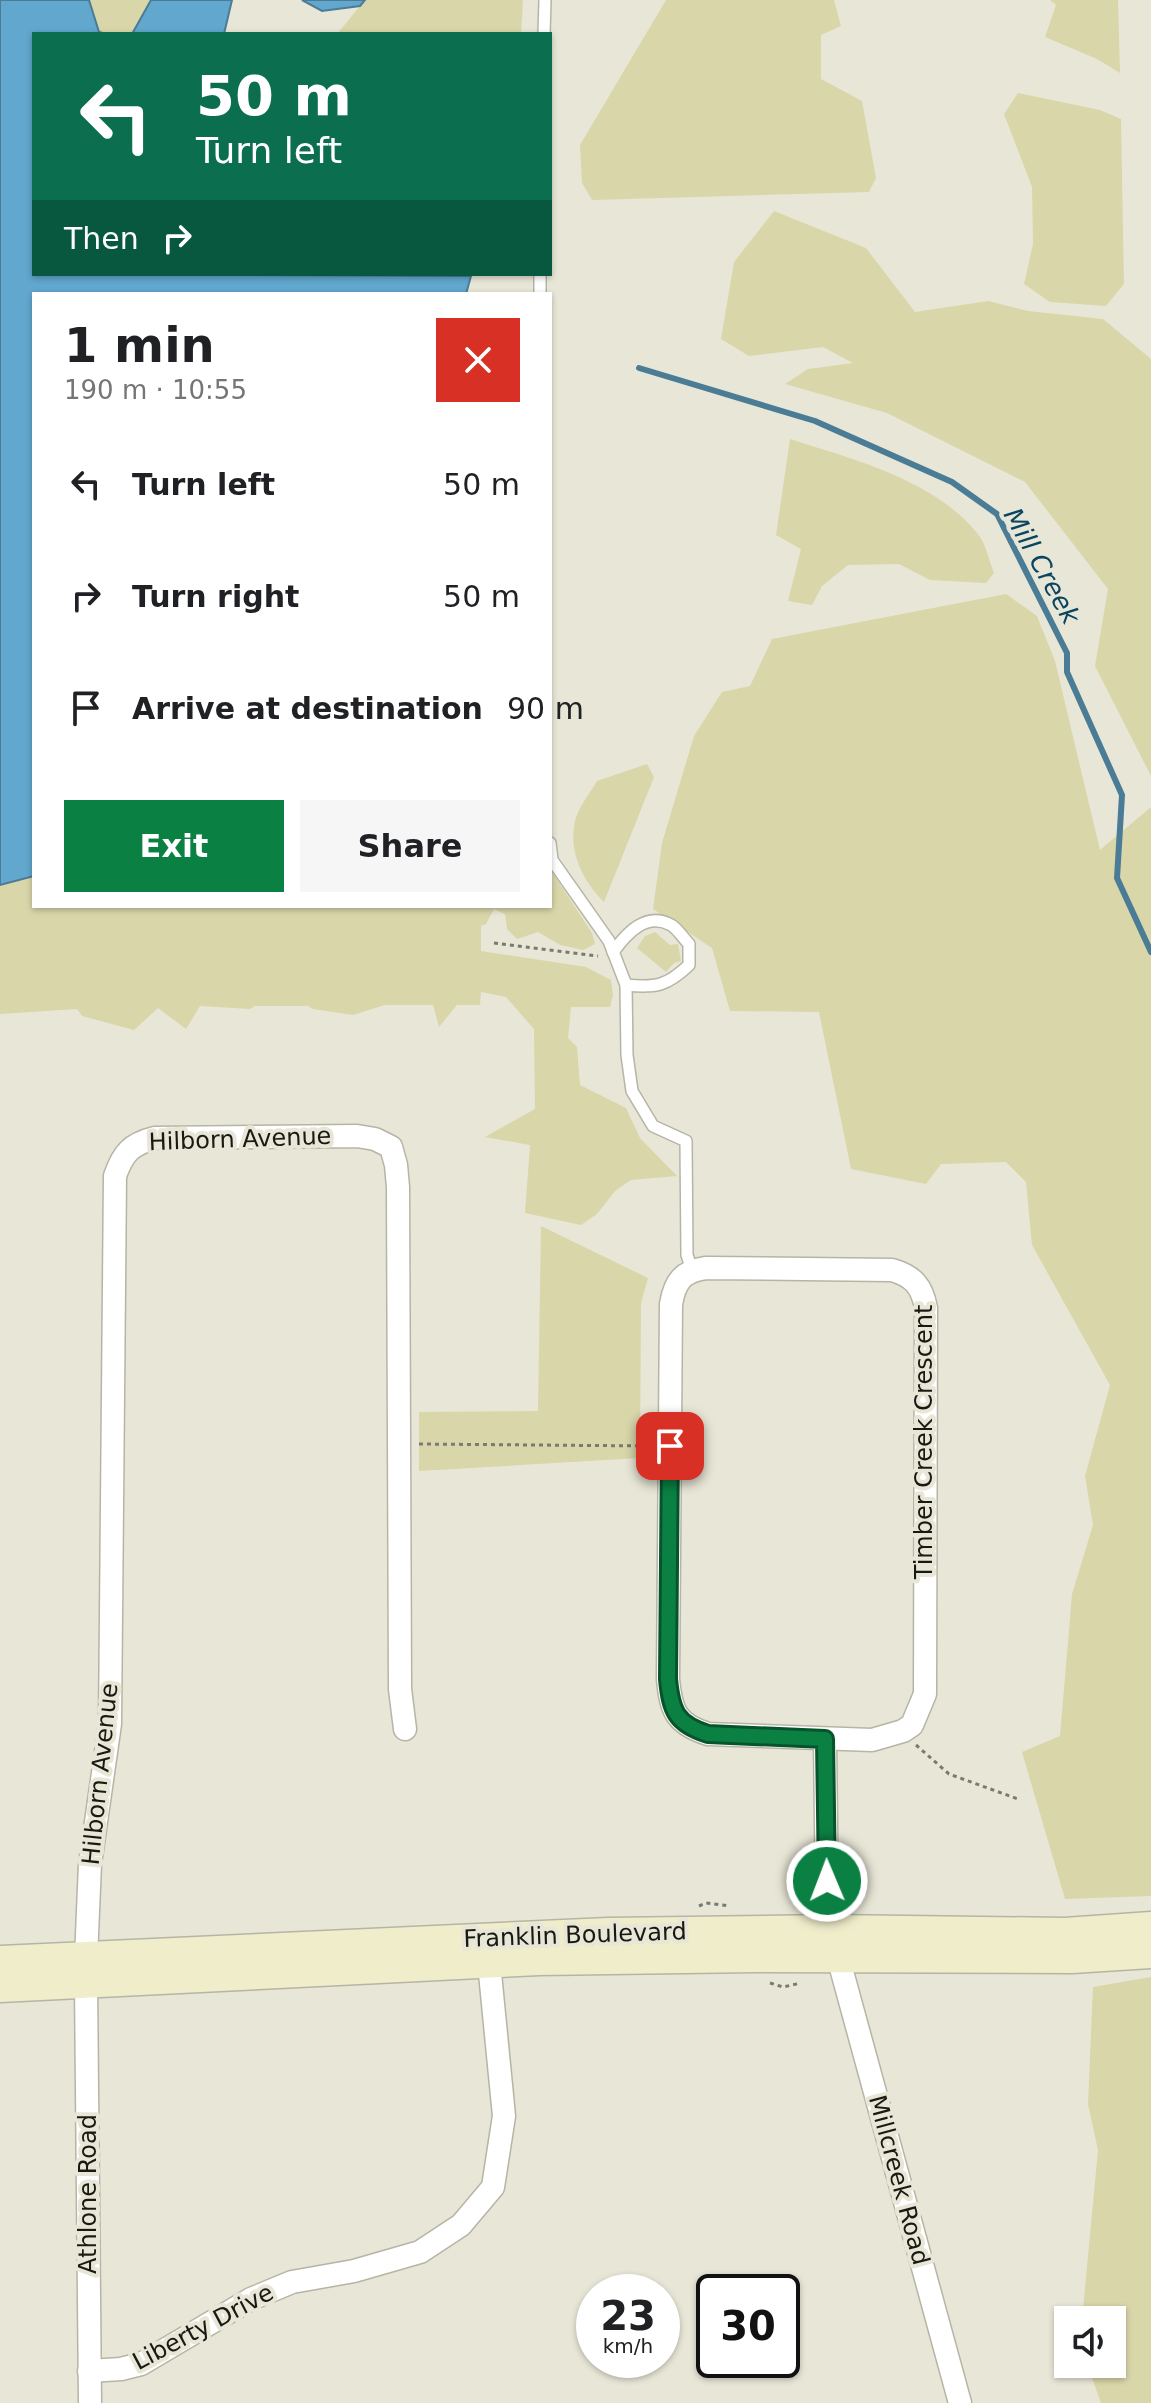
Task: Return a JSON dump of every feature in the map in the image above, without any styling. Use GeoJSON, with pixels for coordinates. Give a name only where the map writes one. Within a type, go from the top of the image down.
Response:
{"type":"FeatureCollection","features":[{"type":"Feature","properties":{"kind":"main road","name":"Franklin Boulevard"},"geometry":{"type":"LineString","coordinates":[[0,1961],[86,1971],[489,1963],[1151,1927]]}},
{"type":"Feature","properties":{"kind":"main road","name":"Franklin Boulevard"},"geometry":{"type":"LineString","coordinates":[[0,1987],[86,1971],[513,1936],[835,1943],[1028,1959],[1151,1953]]}},
{"type":"Feature","properties":{"kind":"street","name":"Hilborn Avenue"},"geometry":{"type":"LineString","coordinates":[[86,1971],[90,1864],[110,1724],[115,1176],[122,1156],[136,1143],[155,1138],[357,1136],[375,1139],[391,1147],[398,1187],[400,1689],[405,1729]]}},
{"type":"Feature","properties":{"kind":"street"},"geometry":{"type":"LineString","coordinates":[[692,1270],[680,1279],[673,1291],[671,1304],[668,1679],[676,1717],[690,1729],[708,1734],[872,1740],[903,1731]]}},
{"type":"Feature","properties":{"kind":"street","name":"Timber Creek Crescent"},"geometry":{"type":"LineString","coordinates":[[692,1270],[892,1270],[914,1280],[924,1293],[925,1694],[912,1725],[903,1731]]}},
{"type":"Feature","properties":{"kind":"street"},"geometry":{"type":"LineString","coordinates":[[825,1739],[827,1909],[835,1943]]}},
{"type":"Feature","properties":{"kind":"street","name":"Millcreek Road"},"geometry":{"type":"LineString","coordinates":[[835,1943],[960,2403]]}},
{"type":"Feature","properties":{"kind":"street","name":"Liberty Drive"},"geometry":{"type":"LineString","coordinates":[[89,2371],[141,2364],[251,2299],[292,2282],[354,2271],[420,2252],[461,2225],[493,2187],[504,2116],[489,1963]]}},
{"type":"Feature","properties":{"kind":"street","name":"Athlone Road"},"geometry":{"type":"LineString","coordinates":[[86,1971],[90,2403]]}},
{"type":"Feature","properties":{"kind":"lane"},"geometry":{"type":"LineString","coordinates":[[544,32],[545,0]]}},
{"type":"Feature","properties":{"kind":"lane"},"geometry":{"type":"LineString","coordinates":[[552,860],[609,941],[626,985],[627,1055],[632,1091],[653,1126],[686,1141],[687,1255],[692,1270]]}},
{"type":"Feature","properties":{"kind":"lane"},"geometry":{"type":"LineString","coordinates":[[613,952],[630,930],[651,921],[671,925],[689,944],[689,965],[672,981],[648,987],[626,985]]}},
{"type":"Feature","properties":{"kind":"path"},"geometry":{"type":"LineString","coordinates":[[494,943],[596,956],[613,952]]}},
{"type":"Feature","properties":{"kind":"path"},"geometry":{"type":"LineString","coordinates":[[399,1444],[670,1446]]}},
{"type":"Feature","properties":{"kind":"path"},"geometry":{"type":"LineString","coordinates":[[903,1731],[949,1774],[1018,1799]]}},
{"type":"Feature","properties":{"kind":"shaded area"},"geometry":{"type":"Polygon","coordinates":[[[0,0],[163,0],[158,32],[32,32],[32,908],[552,908],[552,872],[592,933],[595,944],[583,950],[560,945],[538,932],[517,939],[507,929],[505,914],[494,909],[486,924],[481,926],[481,951],[586,967],[611,980],[613,995],[610,1007],[571,1007],[568,1038],[577,1047],[580,1085],[626,1108],[640,1138],[677,1176],[631,1180],[615,1191],[597,1214],[581,1225],[525,1213],[530,1145],[485,1137],[535,1109],[534,1029],[506,997],[481,992],[480,1005],[457,1005],[439,1027],[433,1005],[385,1005],[353,1015],[308,1006],[255,1006],[250,1009],[200,1006],[186,1029],[158,1008],[134,1030],[82,1016],[77,1009],[0,1014],[0,0]]]}},
{"type":"Feature","properties":{"kind":"shaded area"},"geometry":{"type":"Polygon","coordinates":[[[365,0],[523,0],[521,32],[339,32],[365,0]]]}},
{"type":"Feature","properties":{"kind":"shaded area"},"geometry":{"type":"Polygon","coordinates":[[[666,0],[834,0],[841,26],[821,35],[821,79],[862,101],[876,178],[869,192],[592,200],[582,183],[580,145],[666,0]]]}},
{"type":"Feature","properties":{"kind":"shaded area"},"geometry":{"type":"Polygon","coordinates":[[[1050,0],[1118,0],[1120,73],[1097,59],[1045,37],[1056,5],[1050,0]]]}},
{"type":"Feature","properties":{"kind":"shaded area"},"geometry":{"type":"Polygon","coordinates":[[[1018,93],[1100,110],[1121,119],[1124,284],[1106,306],[1050,302],[1024,284],[1033,244],[1032,187],[1004,114],[1018,93]]]}},
{"type":"Feature","properties":{"kind":"shaded area"},"geometry":{"type":"Polygon","coordinates":[[[774,211],[866,248],[915,312],[988,301],[1028,311],[1103,319],[1151,359],[1151,776],[1095,666],[1108,589],[1025,482],[887,413],[785,384],[808,369],[853,363],[823,347],[749,356],[721,339],[734,262],[774,211]]]}},
{"type":"Feature","properties":{"kind":"shaded area"},"geometry":{"type":"Polygon","coordinates":[[[790,439],[891,474],[938,499],[980,537],[994,573],[986,583],[930,580],[899,564],[848,565],[822,586],[812,605],[788,601],[801,549],[776,535],[790,439]]]}},
{"type":"Feature","properties":{"kind":"shaded area"},"geometry":{"type":"Polygon","coordinates":[[[1006,594],[1037,616],[1055,661],[1100,850],[1151,807],[1151,1896],[1065,1899],[1022,1752],[1060,1736],[1072,1594],[1093,1525],[1085,1476],[1110,1385],[1032,1245],[1026,1182],[1006,1162],[941,1164],[926,1184],[851,1169],[819,1012],[730,1011],[712,948],[653,909],[662,843],[694,736],[722,692],[750,686],[772,639],[1006,594]]]}},
{"type":"Feature","properties":{"kind":"shaded area"},"geometry":{"type":"Polygon","coordinates":[[[647,764],[654,777],[604,902],[579,865],[573,833],[577,816],[597,781],[647,764]]]}},
{"type":"Feature","properties":{"kind":"shaded area"},"geometry":{"type":"Polygon","coordinates":[[[655,932],[670,945],[678,944],[681,961],[674,963],[666,972],[637,948],[645,936],[655,932]]]}},
{"type":"Feature","properties":{"kind":"shaded area"},"geometry":{"type":"Polygon","coordinates":[[[541,1226],[648,1278],[641,1303],[640,1458],[419,1471],[419,1412],[538,1411],[541,1226]]]}},
{"type":"Feature","properties":{"kind":"shaded area"},"geometry":{"type":"Polygon","coordinates":[[[1151,1977],[1151,2403],[1101,2403],[1092,2378],[1126,2378],[1126,2306],[1083,2306],[1098,2150],[1088,2104],[1093,1987],[1151,1977]]]}},
{"type":"Feature","properties":{"kind":"water"},"geometry":{"type":"Polygon","coordinates":[[[0,0],[89,0],[99,32],[32,32],[32,276],[471,276],[467,292],[32,292],[32,877],[0,885],[0,0]]]}},
{"type":"Feature","properties":{"kind":"water"},"geometry":{"type":"Polygon","coordinates":[[[151,0],[232,0],[224,32],[133,32],[151,0]]]}},
{"type":"Feature","properties":{"kind":"water"},"geometry":{"type":"Polygon","coordinates":[[[302,0],[365,0],[360,6],[322,11],[302,0]]]}},
{"type":"Feature","properties":{"kind":"waterway","name":"Mill Creek"},"geometry":{"type":"LineString","coordinates":[[639,368],[815,421],[952,482],[997,514],[1067,653],[1067,672],[1122,795],[1117,878],[1151,952]]}},
{"type":"Feature","properties":{"kind":"route"},"geometry":{"type":"LineString","coordinates":[[670,1446],[668,1679],[676,1717],[690,1729],[708,1734],[825,1739],[827,1881]]}}]}
